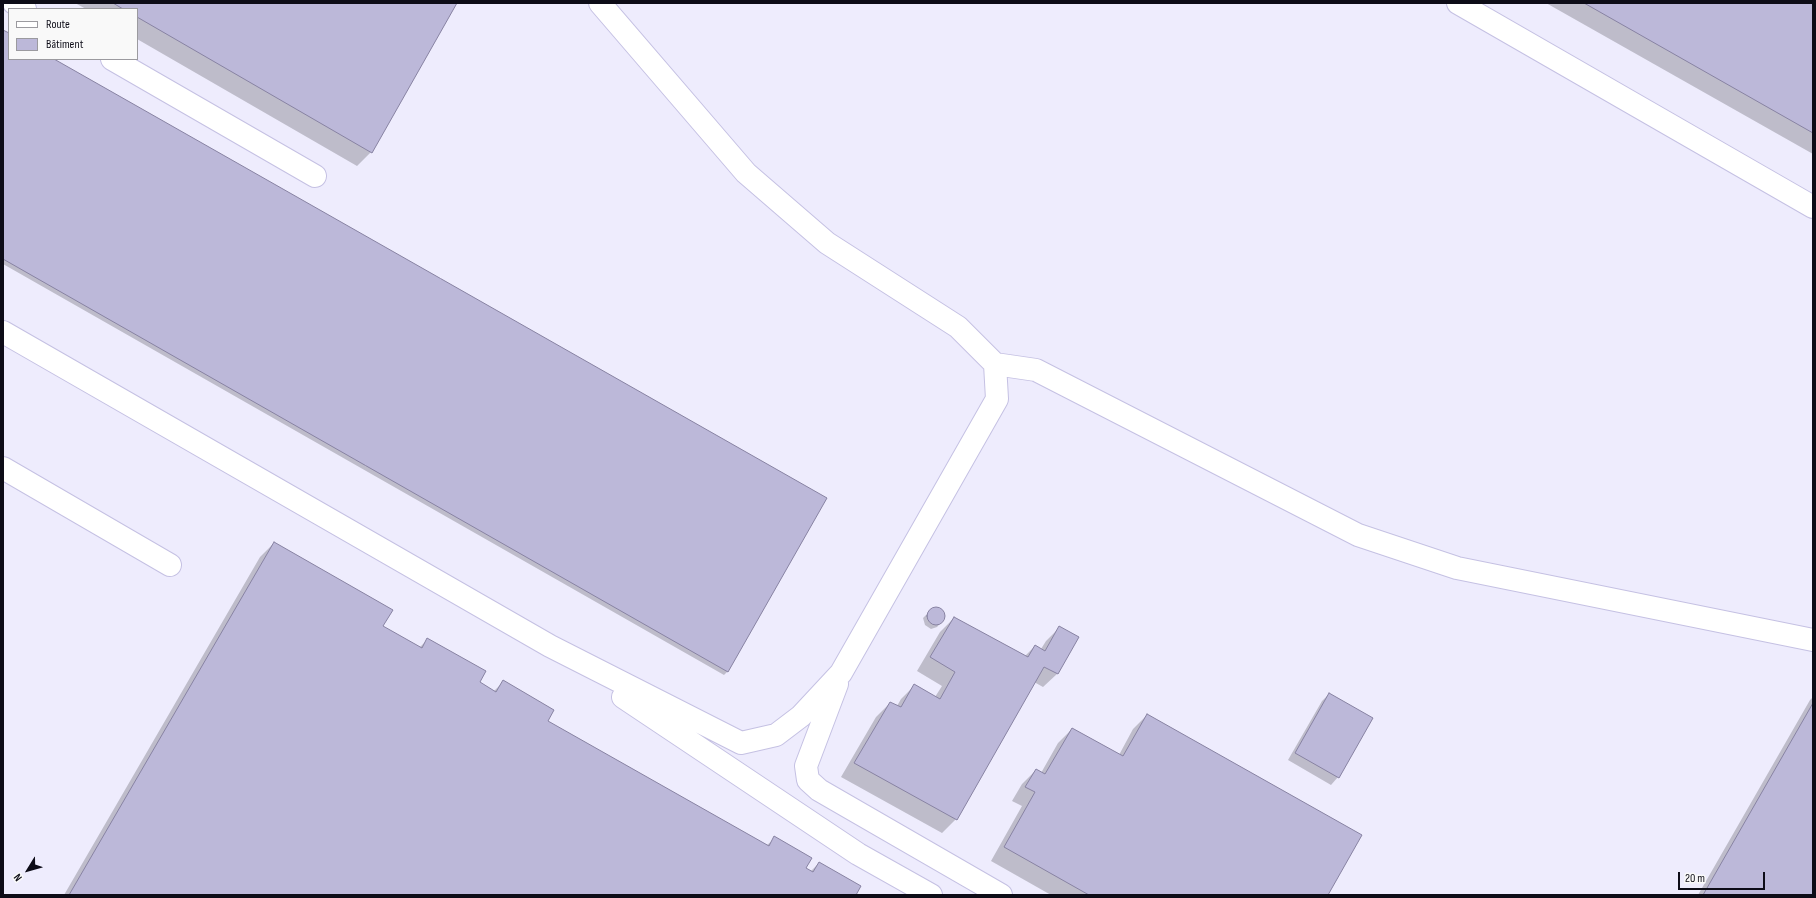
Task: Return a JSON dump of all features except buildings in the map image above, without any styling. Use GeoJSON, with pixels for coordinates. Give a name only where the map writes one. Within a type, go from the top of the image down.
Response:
{"type":"FeatureCollection","features":[{"type":"Feature","properties":{"kind":"street"},"geometry":{"type":"LineString","coordinates":[[14,3],[23,8]]}},
{"type":"Feature","properties":{"kind":"street"},"geometry":{"type":"LineString","coordinates":[[600,3],[746,173],[827,243],[958,327],[995,364],[1036,370],[1351,531],[1457,568],[1813,640]]}},
{"type":"Feature","properties":{"kind":"street"},"geometry":{"type":"LineString","coordinates":[[1458,3],[1813,207]]}},
{"type":"Feature","properties":{"kind":"street"},"geometry":{"type":"LineString","coordinates":[[114,60],[315,176]]}},
{"type":"Feature","properties":{"kind":"street"},"geometry":{"type":"LineString","coordinates":[[3,332],[550,646],[741,742],[776,734],[801,716],[841,673]]}},
{"type":"Feature","properties":{"kind":"street"},"geometry":{"type":"LineString","coordinates":[[995,364],[997,399],[841,673],[806,766],[808,780],[819,790],[1001,895]]}},
{"type":"Feature","properties":{"kind":"street"},"geometry":{"type":"LineString","coordinates":[[3,468],[170,565]]}},
{"type":"Feature","properties":{"kind":"street"},"geometry":{"type":"LineString","coordinates":[[550,646],[858,854],[931,895]]}},
{"type":"Feature","properties":{"kind":"shaded area"},"geometry":{"type":"Polygon","coordinates":[[[3,3],[1813,3],[1813,895],[3,895],[3,3]]]}}]}
